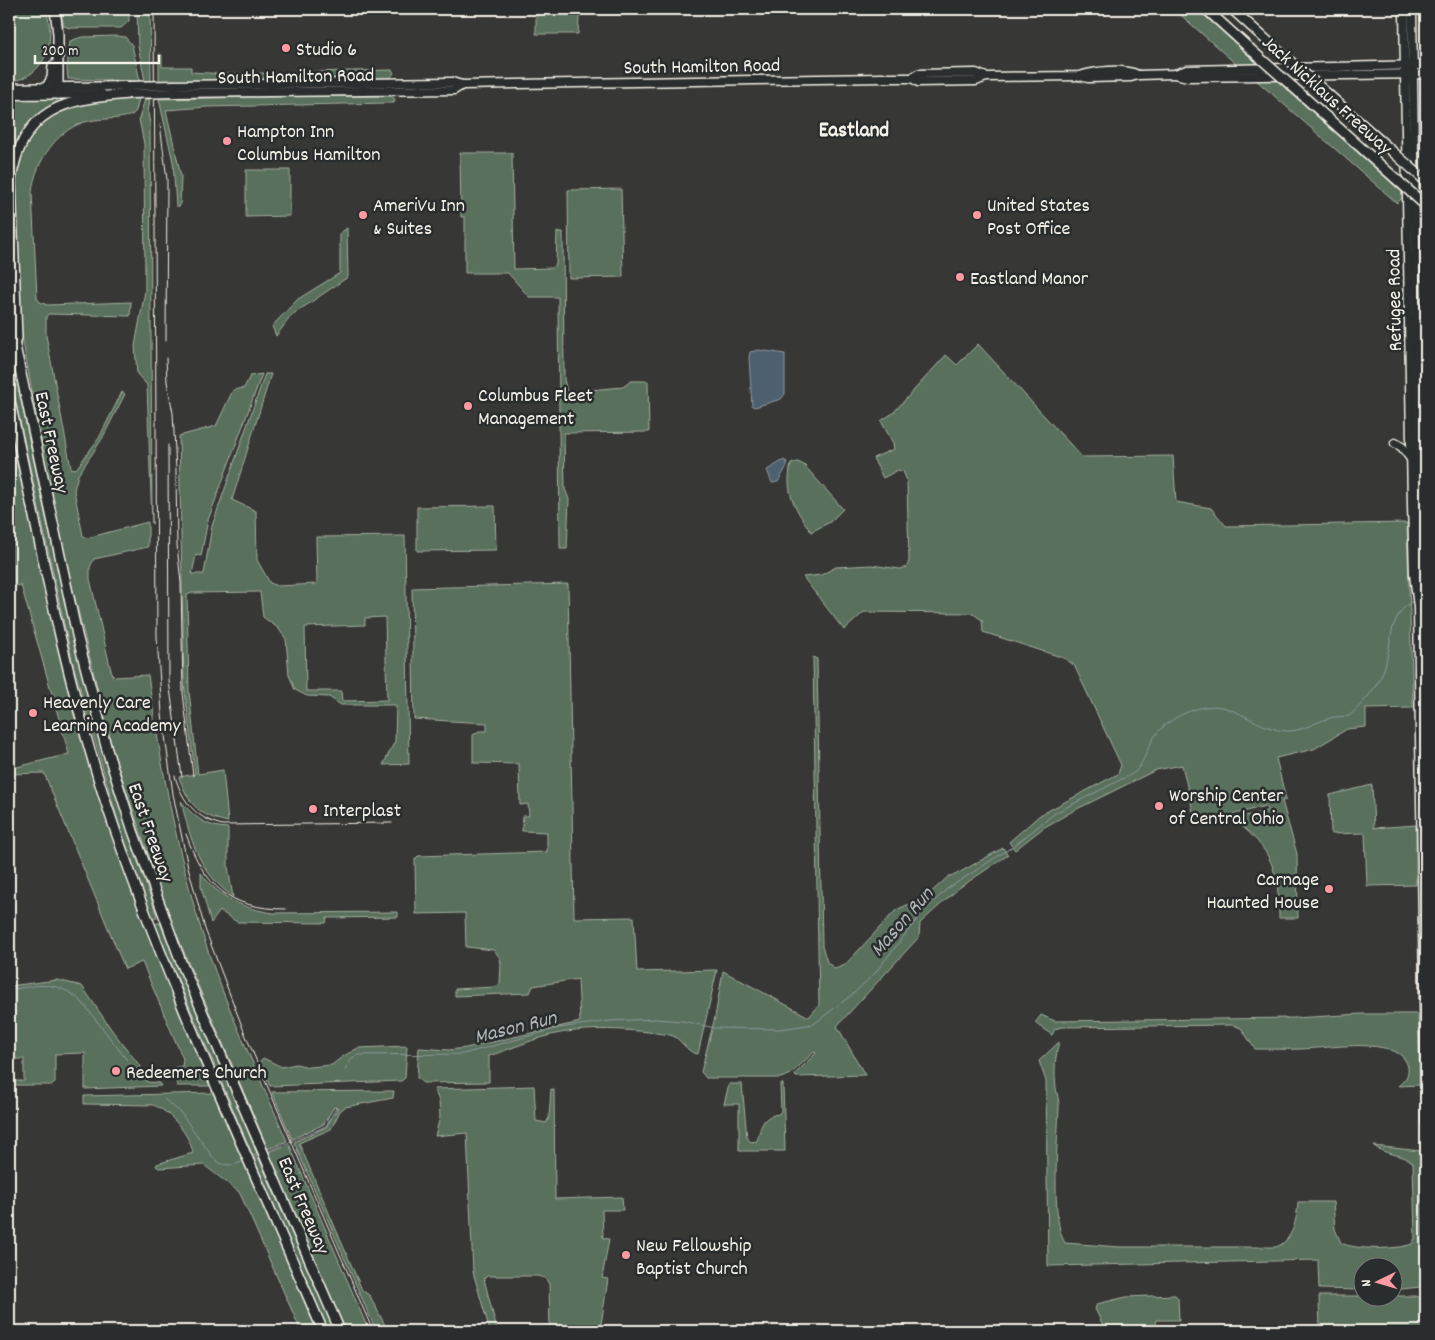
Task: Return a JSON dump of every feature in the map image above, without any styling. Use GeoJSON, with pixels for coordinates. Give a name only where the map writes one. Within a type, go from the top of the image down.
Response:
{"type":"FeatureCollection","features":[{"type":"Feature","properties":{"kind":"highway"},"geometry":{"type":"LineString","coordinates":[[47,87],[52,78],[54,43],[49,9]]}},
{"type":"Feature","properties":{"kind":"highway"},"geometry":{"type":"LineString","coordinates":[[55,9],[58,90]]}},
{"type":"Feature","properties":{"kind":"highway","name":"Jack Nicklaus Freeway"},"geometry":{"type":"LineString","coordinates":[[1206,9],[1426,206]]}},
{"type":"Feature","properties":{"kind":"highway","name":"Jack Nicklaus Freeway"},"geometry":{"type":"LineString","coordinates":[[1232,9],[1426,181]]}},
{"type":"Feature","properties":{"kind":"highway"},"geometry":{"type":"LineString","coordinates":[[18,359],[11,187],[17,152],[30,130],[49,112],[86,97],[129,90]]}},
{"type":"Feature","properties":{"kind":"highway","name":"East Freeway"},"geometry":{"type":"LineString","coordinates":[[9,318],[77,635],[115,774],[142,859],[181,962],[340,1331]]}},
{"type":"Feature","properties":{"kind":"highway","name":"East Freeway"},"geometry":{"type":"LineString","coordinates":[[9,397],[64,651],[106,800],[160,952],[323,1331]]}},
{"type":"Feature","properties":{"kind":"highway"},"geometry":{"type":"LineString","coordinates":[[9,403],[15,428]]}},
{"type":"Feature","properties":{"kind":"main road","name":"Refugee Road"},"geometry":{"type":"LineString","coordinates":[[1404,9],[1409,65]]}},
{"type":"Feature","properties":{"kind":"main road","name":"Refugee Road"},"geometry":{"type":"LineString","coordinates":[[1412,9],[1409,65],[1411,460],[1414,574],[1417,596],[1426,1122]]}},
{"type":"Feature","properties":{"kind":"main road","name":"South Hamilton Road"},"geometry":{"type":"LineString","coordinates":[[9,95],[58,90],[454,90],[462,85],[912,78],[918,74],[976,73],[986,77],[1080,76],[1088,73],[1131,71],[1138,74],[1175,74],[1188,70],[1426,65]]}},
{"type":"Feature","properties":{"kind":"main road","name":"South Hamilton Road"},"geometry":{"type":"LineString","coordinates":[[1175,74],[1188,78],[1426,74]]}},
{"type":"Feature","properties":{"kind":"main road","name":"Refugee Road"},"geometry":{"type":"LineString","coordinates":[[1409,74],[1420,574],[1417,596]]}},
{"type":"Feature","properties":{"kind":"main road","name":"South Hamilton Road"},"geometry":{"type":"LineString","coordinates":[[9,88],[47,87],[58,90]]}},
{"type":"Feature","properties":{"kind":"main road"},"geometry":{"type":"LineString","coordinates":[[1396,443],[1402,447],[1411,460]]}},
{"type":"Feature","properties":{"kind":"green space"},"geometry":{"type":"Polygon","coordinates":[[[9,9],[46,9],[50,33],[46,56],[40,65],[32,73],[9,82],[9,9]]]}},
{"type":"Feature","properties":{"kind":"green space"},"geometry":{"type":"Polygon","coordinates":[[[60,9],[129,9],[129,21],[121,28],[70,28],[64,26],[60,9]]]}},
{"type":"Feature","properties":{"kind":"green space"},"geometry":{"type":"Polygon","coordinates":[[[137,9],[150,9],[151,81],[145,81],[138,46],[137,9]]]}},
{"type":"Feature","properties":{"kind":"green space"},"geometry":{"type":"Polygon","coordinates":[[[587,9],[579,18],[578,34],[536,34],[536,10],[587,9]]]}},
{"type":"Feature","properties":{"kind":"green space"},"geometry":{"type":"Polygon","coordinates":[[[1174,9],[1197,9],[1259,65],[1237,65],[1174,9]]]}},
{"type":"Feature","properties":{"kind":"green space"},"geometry":{"type":"Polygon","coordinates":[[[82,37],[125,37],[132,45],[140,81],[68,79],[67,69],[70,41],[82,37]]]}},
{"type":"Feature","properties":{"kind":"green space"},"geometry":{"type":"Polygon","coordinates":[[[159,54],[162,55],[162,67],[191,67],[191,72],[225,74],[392,70],[394,73],[390,78],[159,81],[159,54]]]}},
{"type":"Feature","properties":{"kind":"green space"},"geometry":{"type":"Polygon","coordinates":[[[1256,80],[1276,80],[1405,195],[1397,203],[1256,80]]]}},
{"type":"Feature","properties":{"kind":"green space"},"geometry":{"type":"Polygon","coordinates":[[[391,96],[395,99],[394,103],[207,107],[166,110],[181,176],[180,206],[176,206],[173,162],[159,99],[391,96]]]}},
{"type":"Feature","properties":{"kind":"green space"},"geometry":{"type":"Polygon","coordinates":[[[9,99],[58,99],[56,104],[37,119],[9,179],[9,99]]]}},
{"type":"Feature","properties":{"kind":"green space"},"geometry":{"type":"Polygon","coordinates":[[[90,99],[139,99],[136,111],[132,115],[89,121],[67,130],[50,147],[43,158],[32,192],[37,298],[40,302],[47,305],[131,302],[130,316],[48,314],[46,317],[46,335],[71,468],[76,469],[99,438],[122,392],[125,394],[102,439],[78,475],[74,490],[83,536],[87,538],[148,522],[148,547],[94,559],[90,567],[90,579],[112,675],[115,677],[148,675],[172,813],[187,881],[207,948],[225,997],[287,1141],[268,1149],[171,922],[113,751],[71,582],[44,458],[23,342],[18,296],[14,193],[16,166],[26,141],[36,128],[59,110],[90,99]]]}},
{"type":"Feature","properties":{"kind":"green space"},"geometry":{"type":"Polygon","coordinates":[[[145,99],[150,99],[148,113],[150,124],[152,524],[147,385],[137,374],[135,346],[145,291],[144,144],[139,119],[145,99]]]}},
{"type":"Feature","properties":{"kind":"green space"},"geometry":{"type":"Polygon","coordinates":[[[460,153],[512,153],[514,269],[553,268],[556,264],[557,232],[563,232],[564,379],[567,392],[623,387],[631,381],[648,381],[649,432],[564,433],[565,489],[569,499],[567,549],[560,549],[558,297],[529,297],[508,273],[465,273],[465,217],[461,217],[460,153]]]}},
{"type":"Feature","properties":{"kind":"green space"},"geometry":{"type":"Polygon","coordinates":[[[246,170],[290,170],[290,216],[246,217],[246,170]]]}},
{"type":"Feature","properties":{"kind":"green space"},"geometry":{"type":"Polygon","coordinates":[[[621,189],[623,277],[569,278],[568,190],[621,189]]]}},
{"type":"Feature","properties":{"kind":"green space"},"geometry":{"type":"Polygon","coordinates":[[[347,228],[348,277],[292,315],[276,336],[272,326],[298,299],[340,273],[340,233],[347,228]]]}},
{"type":"Feature","properties":{"kind":"green space"},"geometry":{"type":"Polygon","coordinates":[[[9,344],[72,632],[111,775],[157,915],[156,918],[152,918],[117,818],[72,660],[9,371],[9,344]]]}},
{"type":"Feature","properties":{"kind":"green space"},"geometry":{"type":"Polygon","coordinates":[[[978,344],[1082,457],[1173,456],[1176,502],[1211,508],[1226,526],[1407,523],[1413,708],[1366,709],[1366,727],[1347,729],[1314,749],[1276,758],[1286,800],[1282,801],[1297,854],[1298,918],[1279,918],[1277,886],[1271,862],[1257,840],[1233,819],[1267,811],[1266,806],[1196,824],[1182,765],[1156,770],[1073,811],[1043,828],[1015,850],[1009,842],[1040,815],[1118,774],[1121,765],[1074,665],[1064,658],[983,632],[982,620],[972,613],[864,612],[844,630],[803,577],[821,575],[836,567],[871,565],[900,569],[907,567],[909,561],[907,481],[903,471],[898,470],[883,478],[873,458],[894,449],[893,443],[881,421],[893,413],[946,355],[957,365],[978,344]]]}},
{"type":"Feature","properties":{"kind":"green space"},"geometry":{"type":"Polygon","coordinates":[[[262,374],[208,520],[201,556],[196,555],[192,574],[204,574],[212,526],[265,374],[271,374],[232,500],[256,511],[257,560],[270,583],[278,586],[317,584],[316,537],[405,536],[409,764],[383,765],[395,741],[396,705],[341,705],[329,697],[307,696],[295,690],[289,675],[286,639],[278,628],[263,617],[260,592],[192,593],[187,595],[189,691],[198,774],[223,770],[228,822],[202,813],[196,808],[187,795],[179,777],[195,774],[184,683],[179,436],[216,426],[233,390],[244,388],[250,376],[262,374]],[[385,617],[365,618],[365,625],[305,627],[306,691],[341,691],[342,701],[387,700],[385,617]]]}},
{"type":"Feature","properties":{"kind":"green space"},"geometry":{"type":"Polygon","coordinates":[[[9,430],[67,684],[90,768],[131,889],[161,968],[210,1086],[177,1086],[173,1068],[182,1066],[183,1059],[142,962],[125,969],[44,773],[9,774],[9,769],[69,754],[21,585],[12,587],[12,594],[9,597],[9,430]]]}},
{"type":"Feature","properties":{"kind":"green space"},"geometry":{"type":"Polygon","coordinates":[[[798,462],[804,465],[843,509],[830,522],[811,532],[796,508],[790,493],[789,475],[791,464],[798,462]]]}},
{"type":"Feature","properties":{"kind":"green space"},"geometry":{"type":"Polygon","coordinates":[[[495,506],[496,550],[417,551],[417,507],[495,506]]]}},
{"type":"Feature","properties":{"kind":"green space"},"geometry":{"type":"Polygon","coordinates":[[[1426,510],[1426,736],[1424,511],[1426,510]]]}},
{"type":"Feature","properties":{"kind":"green space"},"geometry":{"type":"Polygon","coordinates":[[[568,584],[574,918],[634,917],[637,972],[717,970],[698,1054],[690,1051],[674,1036],[670,1035],[625,1030],[577,1031],[540,1038],[489,1056],[489,1082],[423,1083],[417,1078],[419,1048],[449,1050],[466,1048],[580,1022],[578,979],[533,986],[530,993],[455,996],[455,989],[495,987],[500,984],[500,958],[494,950],[466,947],[465,913],[416,914],[415,859],[418,856],[547,852],[547,832],[522,831],[523,816],[529,816],[528,804],[520,805],[519,764],[473,763],[473,735],[479,731],[487,731],[487,723],[414,719],[412,588],[568,584]]]}},
{"type":"Feature","properties":{"kind":"green space"},"geometry":{"type":"Polygon","coordinates":[[[813,657],[817,659],[822,946],[827,962],[835,969],[845,965],[896,910],[927,896],[949,876],[955,875],[1003,848],[1008,855],[959,888],[920,923],[919,937],[837,1026],[865,1075],[796,1077],[795,1074],[816,1053],[814,1052],[791,1074],[781,1078],[706,1078],[701,1072],[715,1017],[723,971],[809,1017],[819,1005],[813,657]]]}},
{"type":"Feature","properties":{"kind":"green space"},"geometry":{"type":"Polygon","coordinates":[[[1372,785],[1374,828],[1416,825],[1416,885],[1367,886],[1365,833],[1331,834],[1330,795],[1372,785]]]}},
{"type":"Feature","properties":{"kind":"green space"},"geometry":{"type":"Polygon","coordinates":[[[181,801],[201,820],[213,826],[228,828],[228,867],[233,897],[221,887],[204,866],[188,829],[181,801]]]}},
{"type":"Feature","properties":{"kind":"green space"},"geometry":{"type":"Polygon","coordinates":[[[201,873],[224,896],[252,909],[274,913],[398,912],[398,917],[327,918],[326,923],[237,922],[220,911],[211,923],[201,887],[201,873]]]}},
{"type":"Feature","properties":{"kind":"green space"},"geometry":{"type":"Polygon","coordinates":[[[160,923],[247,1128],[257,1154],[253,1156],[155,925],[160,923]]]}},
{"type":"Feature","properties":{"kind":"green space"},"geometry":{"type":"Polygon","coordinates":[[[57,980],[82,986],[111,1029],[144,1071],[147,1082],[159,1083],[161,1086],[85,1089],[85,1053],[55,1054],[55,1083],[52,1085],[14,1085],[14,1081],[24,1081],[24,1059],[9,1059],[9,986],[57,980]]]}},
{"type":"Feature","properties":{"kind":"green space"},"geometry":{"type":"Polygon","coordinates":[[[1361,1014],[1418,1014],[1420,1085],[1398,1086],[1406,1078],[1408,1067],[1403,1058],[1394,1051],[1382,1048],[1353,1046],[1255,1049],[1241,1028],[1233,1025],[1062,1027],[1055,1029],[1052,1035],[1035,1023],[1041,1015],[1055,1021],[1294,1018],[1361,1014]]]}},
{"type":"Feature","properties":{"kind":"green space"},"geometry":{"type":"Polygon","coordinates":[[[1059,1042],[1055,1070],[1059,1107],[1056,1198],[1060,1232],[1065,1243],[1120,1247],[1276,1247],[1286,1240],[1293,1229],[1298,1202],[1333,1202],[1335,1229],[1341,1243],[1366,1248],[1405,1246],[1412,1244],[1415,1238],[1413,1163],[1374,1146],[1421,1151],[1423,1284],[1420,1287],[1402,1289],[1402,1258],[1352,1258],[1352,1290],[1319,1289],[1318,1260],[1048,1266],[1046,1081],[1039,1061],[1059,1042]]]}},
{"type":"Feature","properties":{"kind":"green space"},"geometry":{"type":"Polygon","coordinates":[[[407,1046],[405,1078],[401,1081],[270,1086],[260,1061],[263,1058],[282,1067],[296,1064],[309,1067],[332,1065],[358,1048],[407,1046]]]}},
{"type":"Feature","properties":{"kind":"green space"},"geometry":{"type":"Polygon","coordinates":[[[729,1084],[742,1084],[747,1138],[751,1142],[757,1141],[761,1126],[766,1119],[779,1114],[781,1111],[780,1084],[783,1084],[785,1151],[739,1151],[739,1104],[724,1104],[729,1084]]]}},
{"type":"Feature","properties":{"kind":"green space"},"geometry":{"type":"Polygon","coordinates":[[[534,1086],[536,1121],[546,1123],[549,1118],[551,1089],[554,1090],[555,1199],[622,1197],[623,1210],[602,1210],[603,1238],[609,1239],[602,1278],[608,1279],[600,1331],[550,1331],[549,1284],[545,1278],[537,1276],[487,1276],[484,1279],[497,1330],[490,1331],[473,1272],[467,1133],[435,1136],[440,1117],[439,1101],[434,1089],[534,1086]]]}},
{"type":"Feature","properties":{"kind":"green space"},"geometry":{"type":"Polygon","coordinates":[[[394,1091],[393,1098],[345,1107],[340,1111],[331,1129],[299,1143],[362,1290],[370,1296],[388,1331],[376,1331],[294,1142],[326,1127],[338,1108],[334,1107],[324,1124],[292,1139],[272,1092],[394,1091]]]}},
{"type":"Feature","properties":{"kind":"green space"},"geometry":{"type":"Polygon","coordinates":[[[213,1093],[317,1331],[301,1331],[239,1192],[204,1165],[159,1168],[156,1166],[157,1164],[193,1153],[184,1131],[166,1112],[153,1105],[84,1104],[84,1096],[213,1093]]]}},
{"type":"Feature","properties":{"kind":"green space"},"geometry":{"type":"Polygon","coordinates":[[[289,1144],[369,1331],[346,1331],[269,1152],[289,1144]]]}},
{"type":"Feature","properties":{"kind":"green space"},"geometry":{"type":"Polygon","coordinates":[[[258,1157],[335,1331],[329,1331],[254,1159],[258,1157]]]}},
{"type":"Feature","properties":{"kind":"green space"},"geometry":{"type":"Polygon","coordinates":[[[1175,1295],[1178,1298],[1179,1320],[1156,1320],[1153,1331],[1106,1331],[1095,1309],[1097,1304],[1126,1297],[1175,1295]]]}},
{"type":"Feature","properties":{"kind":"green space"},"geometry":{"type":"Polygon","coordinates":[[[1319,1296],[1352,1296],[1352,1308],[1402,1308],[1402,1296],[1416,1296],[1421,1298],[1423,1302],[1423,1331],[1320,1331],[1319,1296]]]}},
{"type":"Feature","properties":{"kind":"water"},"geometry":{"type":"Polygon","coordinates":[[[759,350],[785,354],[785,394],[781,399],[755,407],[752,406],[749,358],[750,352],[759,350]]]}},
{"type":"Feature","properties":{"kind":"water"},"geometry":{"type":"Polygon","coordinates":[[[784,460],[787,462],[787,466],[778,482],[772,483],[767,470],[784,460]]]}},
{"type":"Feature","properties":{"kind":"waterway","name":"Mason Run"},"geometry":{"type":"LineString","coordinates":[[1421,597],[1426,594]]}},
{"type":"Feature","properties":{"kind":"waterway","name":"Mason Run"},"geometry":{"type":"LineString","coordinates":[[345,1070],[352,1058],[358,1055],[463,1054],[559,1028],[609,1021],[655,1019],[683,1021],[715,1028],[780,1029],[814,1024],[854,993],[875,973],[923,912],[947,889],[1015,845],[1055,813],[1134,773],[1142,763],[1150,744],[1159,731],[1178,716],[1210,706],[1226,708],[1262,725],[1286,731],[1303,728],[1332,717],[1349,716],[1365,700],[1383,673],[1395,622],[1399,614],[1413,601]]}},
{"type":"Feature","properties":{"kind":"waterway","name":"Mason Run"},"geometry":{"type":"LineString","coordinates":[[9,990],[47,986],[56,987],[73,995],[82,1002],[141,1078]]}},
{"type":"Feature","properties":{"kind":"waterway","name":"Mason Run"},"geometry":{"type":"LineString","coordinates":[[164,1099],[180,1112],[215,1160],[229,1165],[244,1161]]}},
{"type":"Feature","properties":{"kind":"waterway","name":"Mason Run"},"geometry":{"type":"LineString","coordinates":[[266,1152],[326,1126],[336,1108]]}},
{"type":"Feature","properties":{"kind":"waterway","name":"Mason Run"},"geometry":{"type":"LineString","coordinates":[[253,1158],[260,1154]]}},
{"type":"Feature","properties":{"kind":"railway"},"geometry":{"type":"LineString","coordinates":[[154,9],[157,637],[162,714],[173,794],[188,867],[205,929],[245,1034],[373,1331]]}},
{"type":"Feature","properties":{"kind":"railway"},"geometry":{"type":"LineString","coordinates":[[160,124],[167,180],[166,341]]}},
{"type":"Feature","properties":{"kind":"railway"},"geometry":{"type":"LineString","coordinates":[[166,358],[167,382],[173,413],[176,470],[183,693],[193,776]]}},
{"type":"Feature","properties":{"kind":"railway"},"geometry":{"type":"LineString","coordinates":[[168,445],[169,681],[182,777]]}},
{"type":"Feature","properties":{"kind":"railway"},"geometry":{"type":"LineString","coordinates":[[175,776],[186,801],[192,808],[205,818],[223,825],[392,823]]}},
{"type":"Feature","properties":{"kind":"railway"},"geometry":{"type":"LineString","coordinates":[[186,834],[201,868],[221,891],[249,905],[286,909]]}},
{"type":"Feature","properties":{"kind":"place","name":"Studio 6"},"geometry":{"type":"Point","coordinates":[286,48]}},
{"type":"Feature","properties":{"kind":"place","name":"Hampton Inn Columbus Hamilton"},"geometry":{"type":"Point","coordinates":[227,141]}},
{"type":"Feature","properties":{"kind":"place","name":"AmeriVu Inn & Suites"},"geometry":{"type":"Point","coordinates":[363,215]}},
{"type":"Feature","properties":{"kind":"place","name":"United States Post Office"},"geometry":{"type":"Point","coordinates":[977,215]}},
{"type":"Feature","properties":{"kind":"place","name":"Eastland Manor"},"geometry":{"type":"Point","coordinates":[960,277]}},
{"type":"Feature","properties":{"kind":"place","name":"Columbus Fleet Management"},"geometry":{"type":"Point","coordinates":[468,406]}},
{"type":"Feature","properties":{"kind":"place","name":"Heavenly Care Learning Academy"},"geometry":{"type":"Point","coordinates":[33,713]}},
{"type":"Feature","properties":{"kind":"place","name":"Worship Center of Central Ohio"},"geometry":{"type":"Point","coordinates":[1159,806]}},
{"type":"Feature","properties":{"kind":"place","name":"Interplast"},"geometry":{"type":"Point","coordinates":[313,809]}},
{"type":"Feature","properties":{"kind":"place","name":"Carnage Haunted House"},"geometry":{"type":"Point","coordinates":[1329,889]}},
{"type":"Feature","properties":{"kind":"place","name":"Redeemers Church"},"geometry":{"type":"Point","coordinates":[116,1071]}},
{"type":"Feature","properties":{"kind":"place","name":"New Fellowship Baptist Church"},"geometry":{"type":"Point","coordinates":[626,1255]}},
{"type":"Feature","properties":{"kind":"district","name":"Eastland"},"geometry":{"type":"Point","coordinates":[854,129]}}]}
